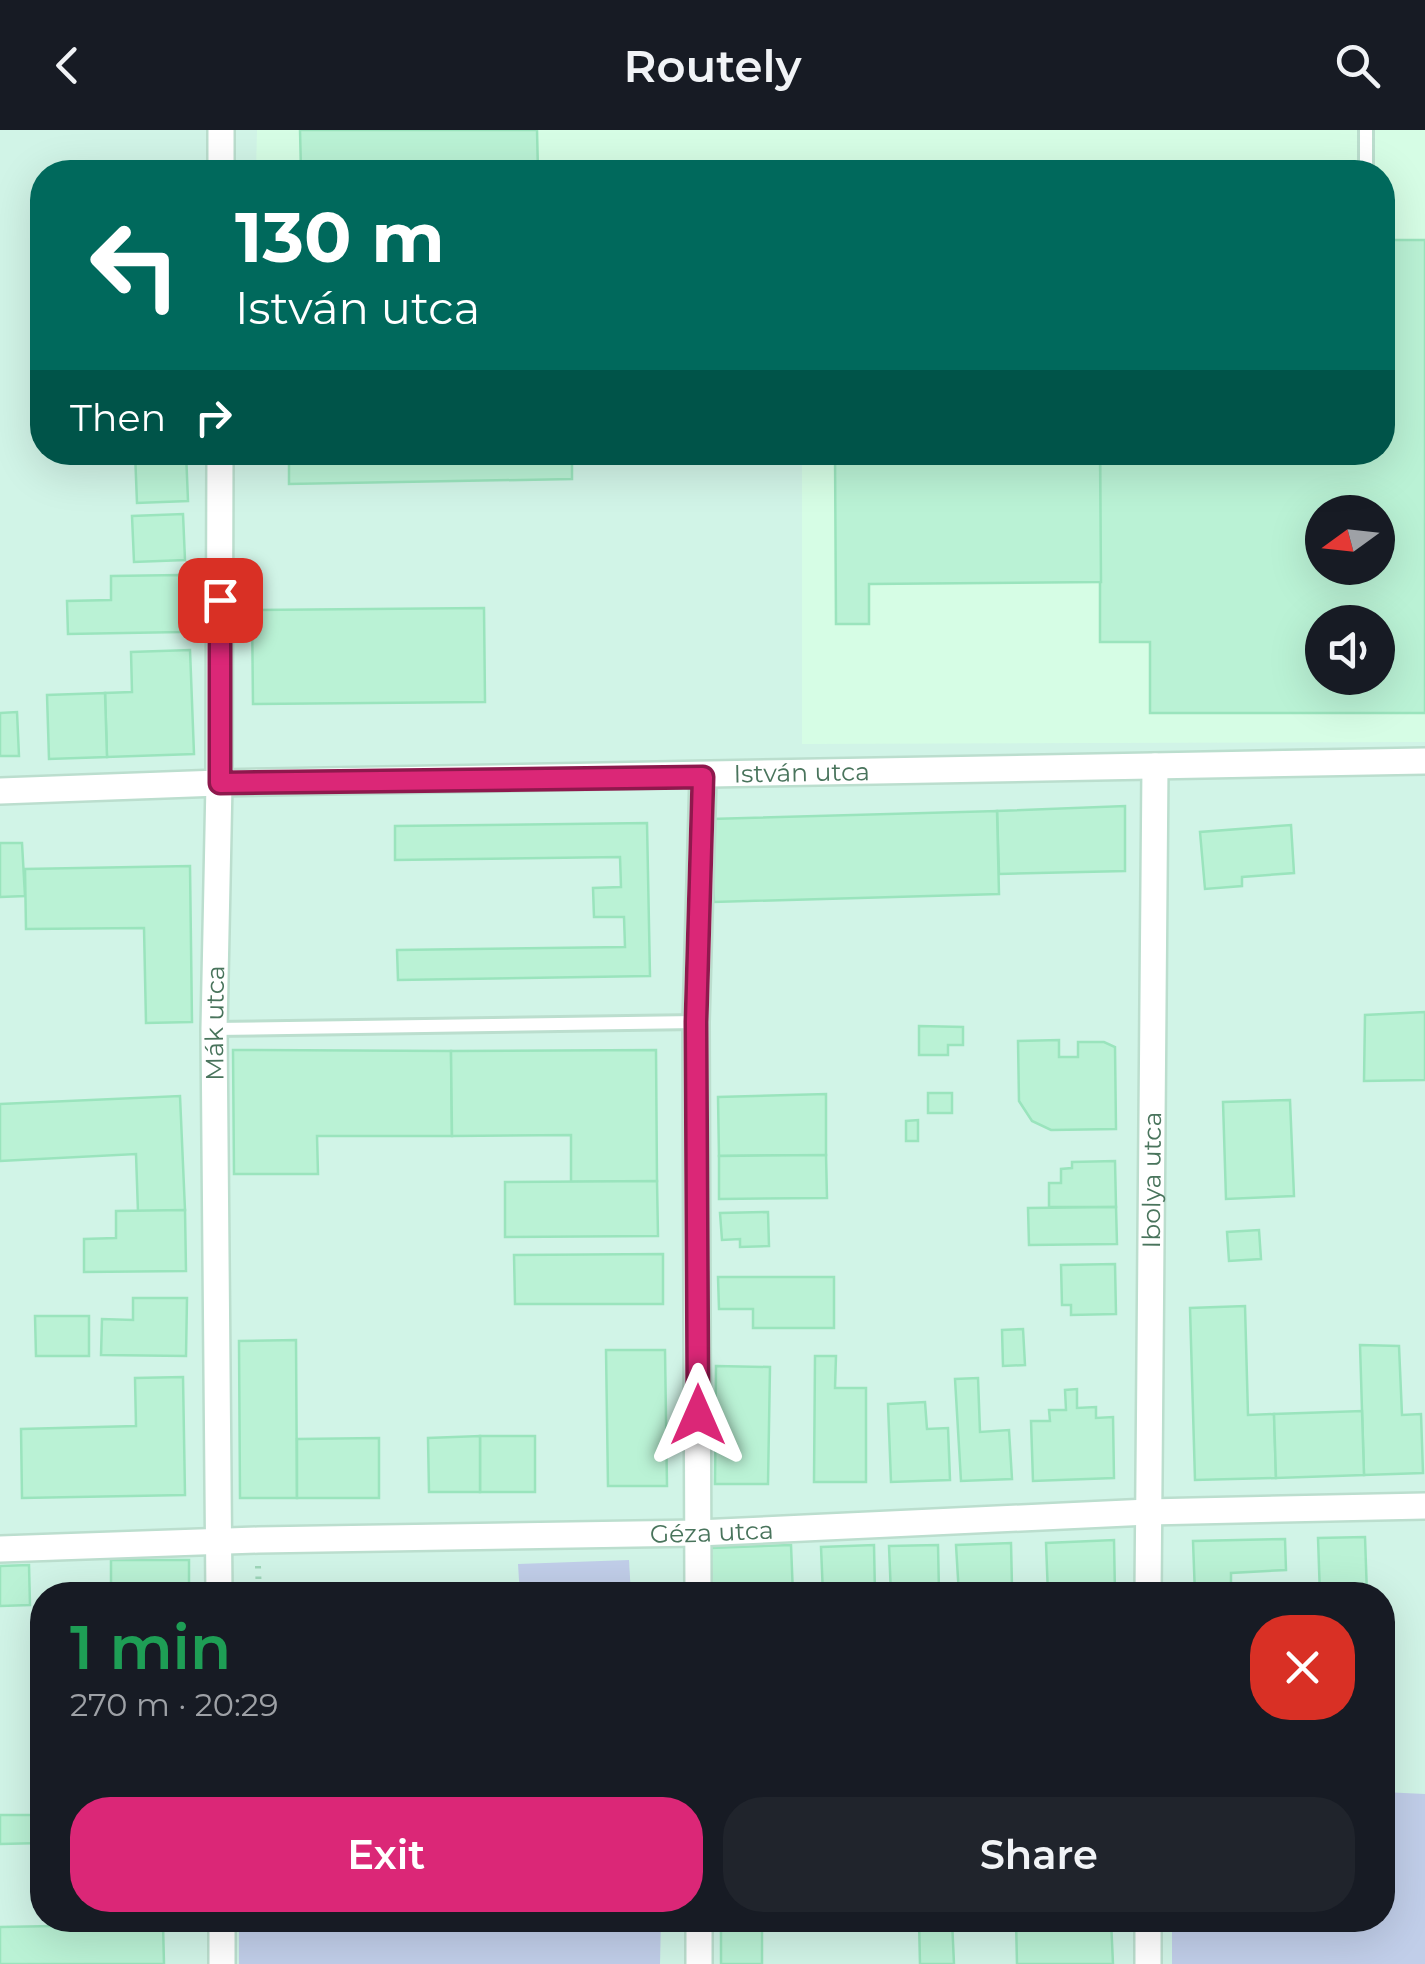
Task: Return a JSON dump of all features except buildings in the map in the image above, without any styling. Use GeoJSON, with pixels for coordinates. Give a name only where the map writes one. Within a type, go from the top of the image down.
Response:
{"type":"FeatureCollection","features":[{"type":"Feature","properties":{"kind":"street"},"geometry":{"type":"LineString","coordinates":[[221,130],[221,160]]}},
{"type":"Feature","properties":{"kind":"street","name":"Mák utca"},"geometry":{"type":"LineString","coordinates":[[219,1582],[214,1029],[220,783],[220,465]]}},
{"type":"Feature","properties":{"kind":"street","name":"István utca"},"geometry":{"type":"LineString","coordinates":[[0,790],[1425,761]]}},
{"type":"Feature","properties":{"kind":"street","name":"Ibolya utca"},"geometry":{"type":"LineString","coordinates":[[1148,1582],[1155,766]]}},
{"type":"Feature","properties":{"kind":"street"},"geometry":{"type":"LineString","coordinates":[[698,1582],[696,1022],[703,777]]}},
{"type":"Feature","properties":{"kind":"street","name":"Géza utca"},"geometry":{"type":"LineString","coordinates":[[0,1548],[698,1533],[1148,1512],[1425,1506]]}},
{"type":"Feature","properties":{"kind":"street"},"geometry":{"type":"LineString","coordinates":[[222,1932],[222,1964]]}},
{"type":"Feature","properties":{"kind":"street"},"geometry":{"type":"LineString","coordinates":[[699,1932],[699,1964]]}},
{"type":"Feature","properties":{"kind":"street"},"geometry":{"type":"LineString","coordinates":[[1148,1932],[1148,1964]]}},
{"type":"Feature","properties":{"kind":"lane"},"geometry":{"type":"LineString","coordinates":[[1366,130],[1366,160]]}},
{"type":"Feature","properties":{"kind":"lane"},"geometry":{"type":"LineString","coordinates":[[214,1029],[696,1022]]}},
{"type":"Feature","properties":{"kind":"shaded area"},"geometry":{"type":"Polygon","coordinates":[[[0,130],[1425,130],[1425,1964],[0,1964],[0,130]]]}},
{"type":"Feature","properties":{"kind":"shaded area"},"geometry":{"type":"Polygon","coordinates":[[[257,130],[1425,130],[1425,742],[802,744],[802,465],[1395,465],[1395,160],[256,160],[257,130]]]}},
{"type":"Feature","properties":{"kind":"shaded area"},"geometry":{"type":"Polygon","coordinates":[[[629,1560],[630,1582],[519,1582],[518,1564],[629,1560]]]}},
{"type":"Feature","properties":{"kind":"shaded area"},"geometry":{"type":"Polygon","coordinates":[[[1395,1793],[1425,1794],[1425,1964],[1172,1964],[1172,1932],[1395,1932],[1395,1793]]]}},
{"type":"Feature","properties":{"kind":"shaded area"},"geometry":{"type":"Polygon","coordinates":[[[239,1932],[661,1932],[660,1964],[239,1964],[239,1932]]]}},
{"type":"Feature","properties":{"kind":"route"},"geometry":{"type":"LineString","coordinates":[[220,600],[220,783],[703,777],[696,1022],[698,1415]]}}]}
